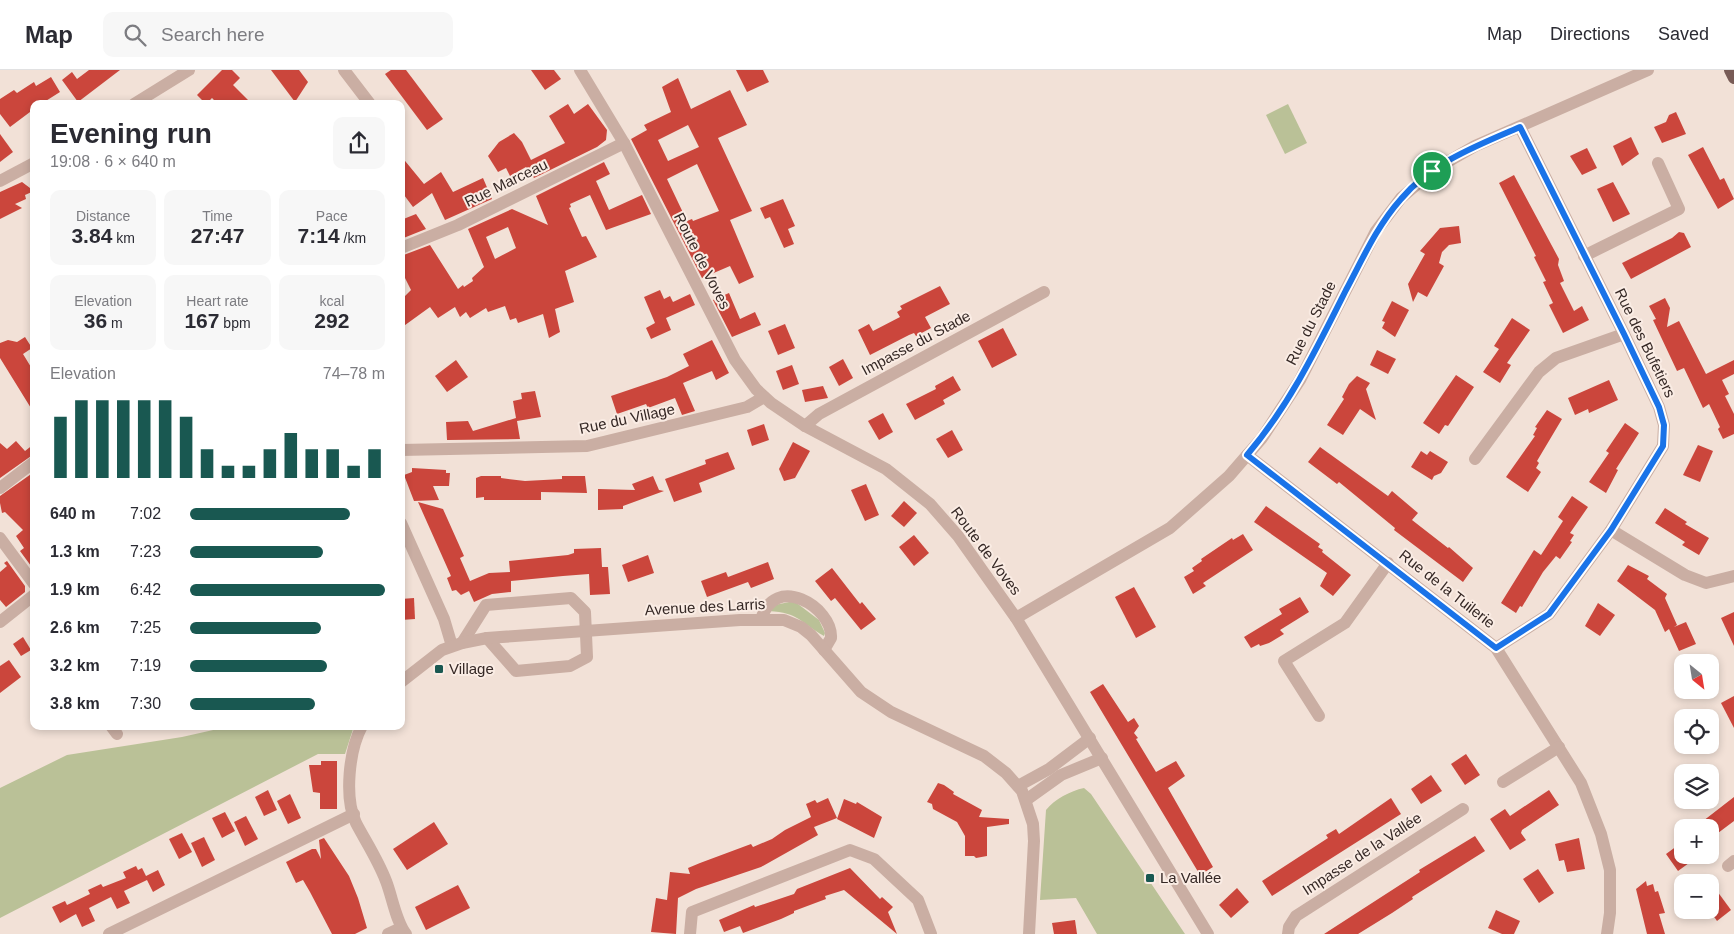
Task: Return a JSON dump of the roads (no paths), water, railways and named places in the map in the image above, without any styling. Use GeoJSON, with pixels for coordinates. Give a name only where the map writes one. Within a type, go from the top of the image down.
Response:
{"type":"FeatureCollection","features":[{"type":"Feature","properties":{"kind":"main road"},"geometry":{"type":"LineString","coordinates":[[1730,70],[1734,78]]}},
{"type":"Feature","properties":{"kind":"street"},"geometry":{"type":"LineString","coordinates":[[140,100],[189,70]]}},
{"type":"Feature","properties":{"kind":"street"},"geometry":{"type":"LineString","coordinates":[[344,70],[367,100]]}},
{"type":"Feature","properties":{"kind":"street","name":"Route de Voves"},"geometry":{"type":"LineString","coordinates":[[580,70],[624,143],[735,360],[756,389],[764,397],[806,426],[886,469],[930,504],[958,536],[1016,618],[1102,758],[1132,813],[1169,868],[1208,934]]}},
{"type":"Feature","properties":{"kind":"street","name":"Rue du Stade"},"geometry":{"type":"LineString","coordinates":[[1016,618],[1170,528],[1229,476],[1262,438],[1300,380],[1376,231],[1401,198],[1435,169],[1475,146],[1648,70]]}},
{"type":"Feature","properties":{"kind":"street","name":"Rue des Bufetiers"},"geometry":{"type":"LineString","coordinates":[[1496,648],[1549,614],[1611,530],[1663,446],[1664,425],[1659,407],[1624,334],[1520,127]]}},
{"type":"Feature","properties":{"kind":"street","name":"Rue Marceau"},"geometry":{"type":"LineString","coordinates":[[405,246],[458,225],[624,143]]}},
{"type":"Feature","properties":{"kind":"street"},"geometry":{"type":"LineString","coordinates":[[1584,256],[1679,209],[1658,163]]}},
{"type":"Feature","properties":{"kind":"street"},"geometry":{"type":"LineString","coordinates":[[0,181],[30,165]]}},
{"type":"Feature","properties":{"kind":"street","name":"Impasse du Stade"},"geometry":{"type":"LineString","coordinates":[[806,426],[819,414],[1044,292]]}},
{"type":"Feature","properties":{"kind":"street"},"geometry":{"type":"LineString","coordinates":[[1474,459],[1538,372],[1556,358],[1624,334]]}},
{"type":"Feature","properties":{"kind":"street","name":"Rue du Village"},"geometry":{"type":"LineString","coordinates":[[405,450],[587,446],[747,406],[764,397]]}},
{"type":"Feature","properties":{"kind":"street","name":"Rue de la Tuilerie"},"geometry":{"type":"LineString","coordinates":[[1247,455],[1496,648],[1581,783],[1601,834],[1610,870],[1610,913],[1607,934]]}},
{"type":"Feature","properties":{"kind":"street"},"geometry":{"type":"LineString","coordinates":[[0,488],[30,465]]}},
{"type":"Feature","properties":{"kind":"street"},"geometry":{"type":"LineString","coordinates":[[1611,530],[1685,575],[1706,582],[1734,577]]}},
{"type":"Feature","properties":{"kind":"street"},"geometry":{"type":"LineString","coordinates":[[405,532],[457,645]]}},
{"type":"Feature","properties":{"kind":"street"},"geometry":{"type":"LineString","coordinates":[[0,538],[30,579]]}},
{"type":"Feature","properties":{"kind":"street"},"geometry":{"type":"LineString","coordinates":[[1319,716],[1284,661],[1345,623],[1388,563]]}},
{"type":"Feature","properties":{"kind":"street"},"geometry":{"type":"LineString","coordinates":[[761,620],[764,607],[769,602],[788,594],[796,596],[824,616],[829,623],[831,638],[824,650]]}},
{"type":"Feature","properties":{"kind":"street"},"geometry":{"type":"LineString","coordinates":[[0,622],[30,598]]}},
{"type":"Feature","properties":{"kind":"street"},"geometry":{"type":"LineString","coordinates":[[405,677],[442,650],[457,645],[486,605],[571,598],[585,612],[587,656],[570,666],[516,671],[487,638]]}},
{"type":"Feature","properties":{"kind":"street","name":"Avenue des Larris"},"geometry":{"type":"LineString","coordinates":[[457,645],[487,638],[784,620],[801,627],[812,635],[861,692],[891,712],[984,756],[1006,773],[1022,792]]}},
{"type":"Feature","properties":{"kind":"street"},"geometry":{"type":"LineString","coordinates":[[360,730],[351,758],[350,798],[355,821],[370,846],[386,882],[403,931],[388,934]]}},
{"type":"Feature","properties":{"kind":"street"},"geometry":{"type":"LineString","coordinates":[[1022,792],[1090,738]]}},
{"type":"Feature","properties":{"kind":"street"},"geometry":{"type":"LineString","coordinates":[[1503,782],[1558,747]]}},
{"type":"Feature","properties":{"kind":"street"},"geometry":{"type":"LineString","coordinates":[[1022,792],[1102,758]]}},
{"type":"Feature","properties":{"kind":"street"},"geometry":{"type":"LineString","coordinates":[[1022,792],[1032,824],[1034,841],[1029,934]]}},
{"type":"Feature","properties":{"kind":"street","name":"Impasse de la Vallée"},"geometry":{"type":"LineString","coordinates":[[1288,934],[1289,927],[1296,916],[1463,809]]}},
{"type":"Feature","properties":{"kind":"street"},"geometry":{"type":"LineString","coordinates":[[108,934],[354,814]]}},
{"type":"Feature","properties":{"kind":"street"},"geometry":{"type":"LineString","coordinates":[[690,934],[692,912],[850,850],[874,859],[918,900],[931,934]]}},
{"type":"Feature","properties":{"kind":"place","name":"Village"},"geometry":{"type":"Point","coordinates":[439,669]}},
{"type":"Feature","properties":{"kind":"place","name":"La Vallée"},"geometry":{"type":"Point","coordinates":[1150,878]}}]}
